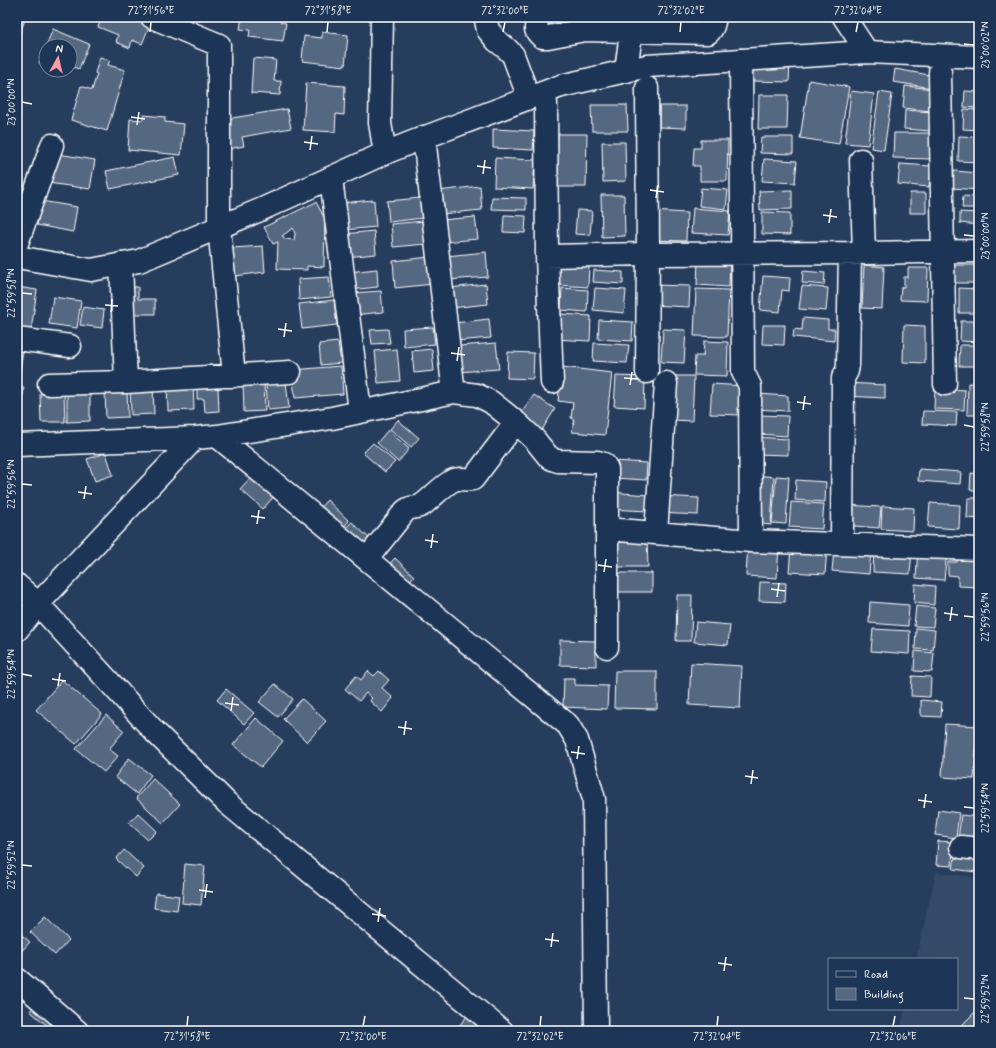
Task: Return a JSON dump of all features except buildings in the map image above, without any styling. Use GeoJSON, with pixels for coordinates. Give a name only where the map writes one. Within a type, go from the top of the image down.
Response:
{"type":"FeatureCollection","features":[{"type":"Feature","properties":{"kind":"street"},"geometry":{"type":"LineString","coordinates":[[152,17],[219,45],[219,227],[234,376]]}},
{"type":"Feature","properties":{"kind":"street"},"geometry":{"type":"LineString","coordinates":[[382,17],[380,123],[385,153]]}},
{"type":"Feature","properties":{"kind":"street"},"geometry":{"type":"LineString","coordinates":[[487,17],[486,20],[488,30],[497,41],[513,55],[537,100],[547,256],[552,382]]}},
{"type":"Feature","properties":{"kind":"street"},"geometry":{"type":"LineString","coordinates":[[538,17],[536,32],[542,37],[632,24],[708,33],[714,25],[715,17]]}},
{"type":"Feature","properties":{"kind":"street"},"geometry":{"type":"LineString","coordinates":[[844,17],[867,52]]}},
{"type":"Feature","properties":{"kind":"street"},"geometry":{"type":"LineString","coordinates":[[626,71],[632,24]]}},
{"type":"Feature","properties":{"kind":"street"},"geometry":{"type":"LineString","coordinates":[[17,258],[91,270],[139,261],[424,137],[537,100],[561,86],[647,66],[867,52],[979,57]]}},
{"type":"Feature","properties":{"kind":"street"},"geometry":{"type":"LineString","coordinates":[[741,60],[743,372],[750,386],[751,541]]}},
{"type":"Feature","properties":{"kind":"street"},"geometry":{"type":"LineString","coordinates":[[940,72],[945,384]]}},
{"type":"Feature","properties":{"kind":"street"},"geometry":{"type":"LineString","coordinates":[[647,88],[647,372]]}},
{"type":"Feature","properties":{"kind":"street"},"geometry":{"type":"LineString","coordinates":[[424,137],[453,385]]}},
{"type":"Feature","properties":{"kind":"street"},"geometry":{"type":"LineString","coordinates":[[17,243],[52,145]]}},
{"type":"Feature","properties":{"kind":"street"},"geometry":{"type":"LineString","coordinates":[[842,544],[843,378],[847,371],[848,365],[857,253],[861,160]]}},
{"type":"Feature","properties":{"kind":"street"},"geometry":{"type":"LineString","coordinates":[[332,178],[359,403]]}},
{"type":"Feature","properties":{"kind":"street"},"geometry":{"type":"LineString","coordinates":[[547,256],[979,251]]}},
{"type":"Feature","properties":{"kind":"street"},"geometry":{"type":"LineString","coordinates":[[121,264],[126,382]]}},
{"type":"Feature","properties":{"kind":"street"},"geometry":{"type":"LineString","coordinates":[[17,339],[70,346]]}},
{"type":"Feature","properties":{"kind":"street"},"geometry":{"type":"LineString","coordinates":[[50,384],[126,382],[290,372]]}},
{"type":"Feature","properties":{"kind":"street"},"geometry":{"type":"LineString","coordinates":[[656,533],[666,383]]}},
{"type":"Feature","properties":{"kind":"street"},"geometry":{"type":"LineString","coordinates":[[17,445],[217,436],[332,418],[454,392],[477,396],[491,402],[516,422],[552,459],[558,461],[598,462],[604,464],[607,469],[607,648]]}},
{"type":"Feature","properties":{"kind":"street"},"geometry":{"type":"LineString","coordinates":[[367,559],[405,511],[409,508],[421,506],[452,480],[462,478],[469,480],[473,479],[516,422]]}},
{"type":"Feature","properties":{"kind":"street"},"geometry":{"type":"LineString","coordinates":[[217,436],[568,725],[577,740],[594,799],[596,1031]]}},
{"type":"Feature","properties":{"kind":"street"},"geometry":{"type":"LineString","coordinates":[[17,630],[38,604],[195,438]]}},
{"type":"Feature","properties":{"kind":"street"},"geometry":{"type":"LineString","coordinates":[[607,529],[751,541],[979,549]]}},
{"type":"Feature","properties":{"kind":"street"},"geometry":{"type":"LineString","coordinates":[[17,585],[38,604],[155,732],[228,803],[502,1031]]}},
{"type":"Feature","properties":{"kind":"street"},"geometry":{"type":"LineString","coordinates":[[17,978],[77,1031]]}},
{"type":"Feature","properties":{"kind":"shaded area"},"geometry":{"type":"Polygon","coordinates":[[[936,872],[979,878],[979,1031],[900,1031],[905,1010],[958,1010],[958,958],[916,958],[936,872]]]}}]}
